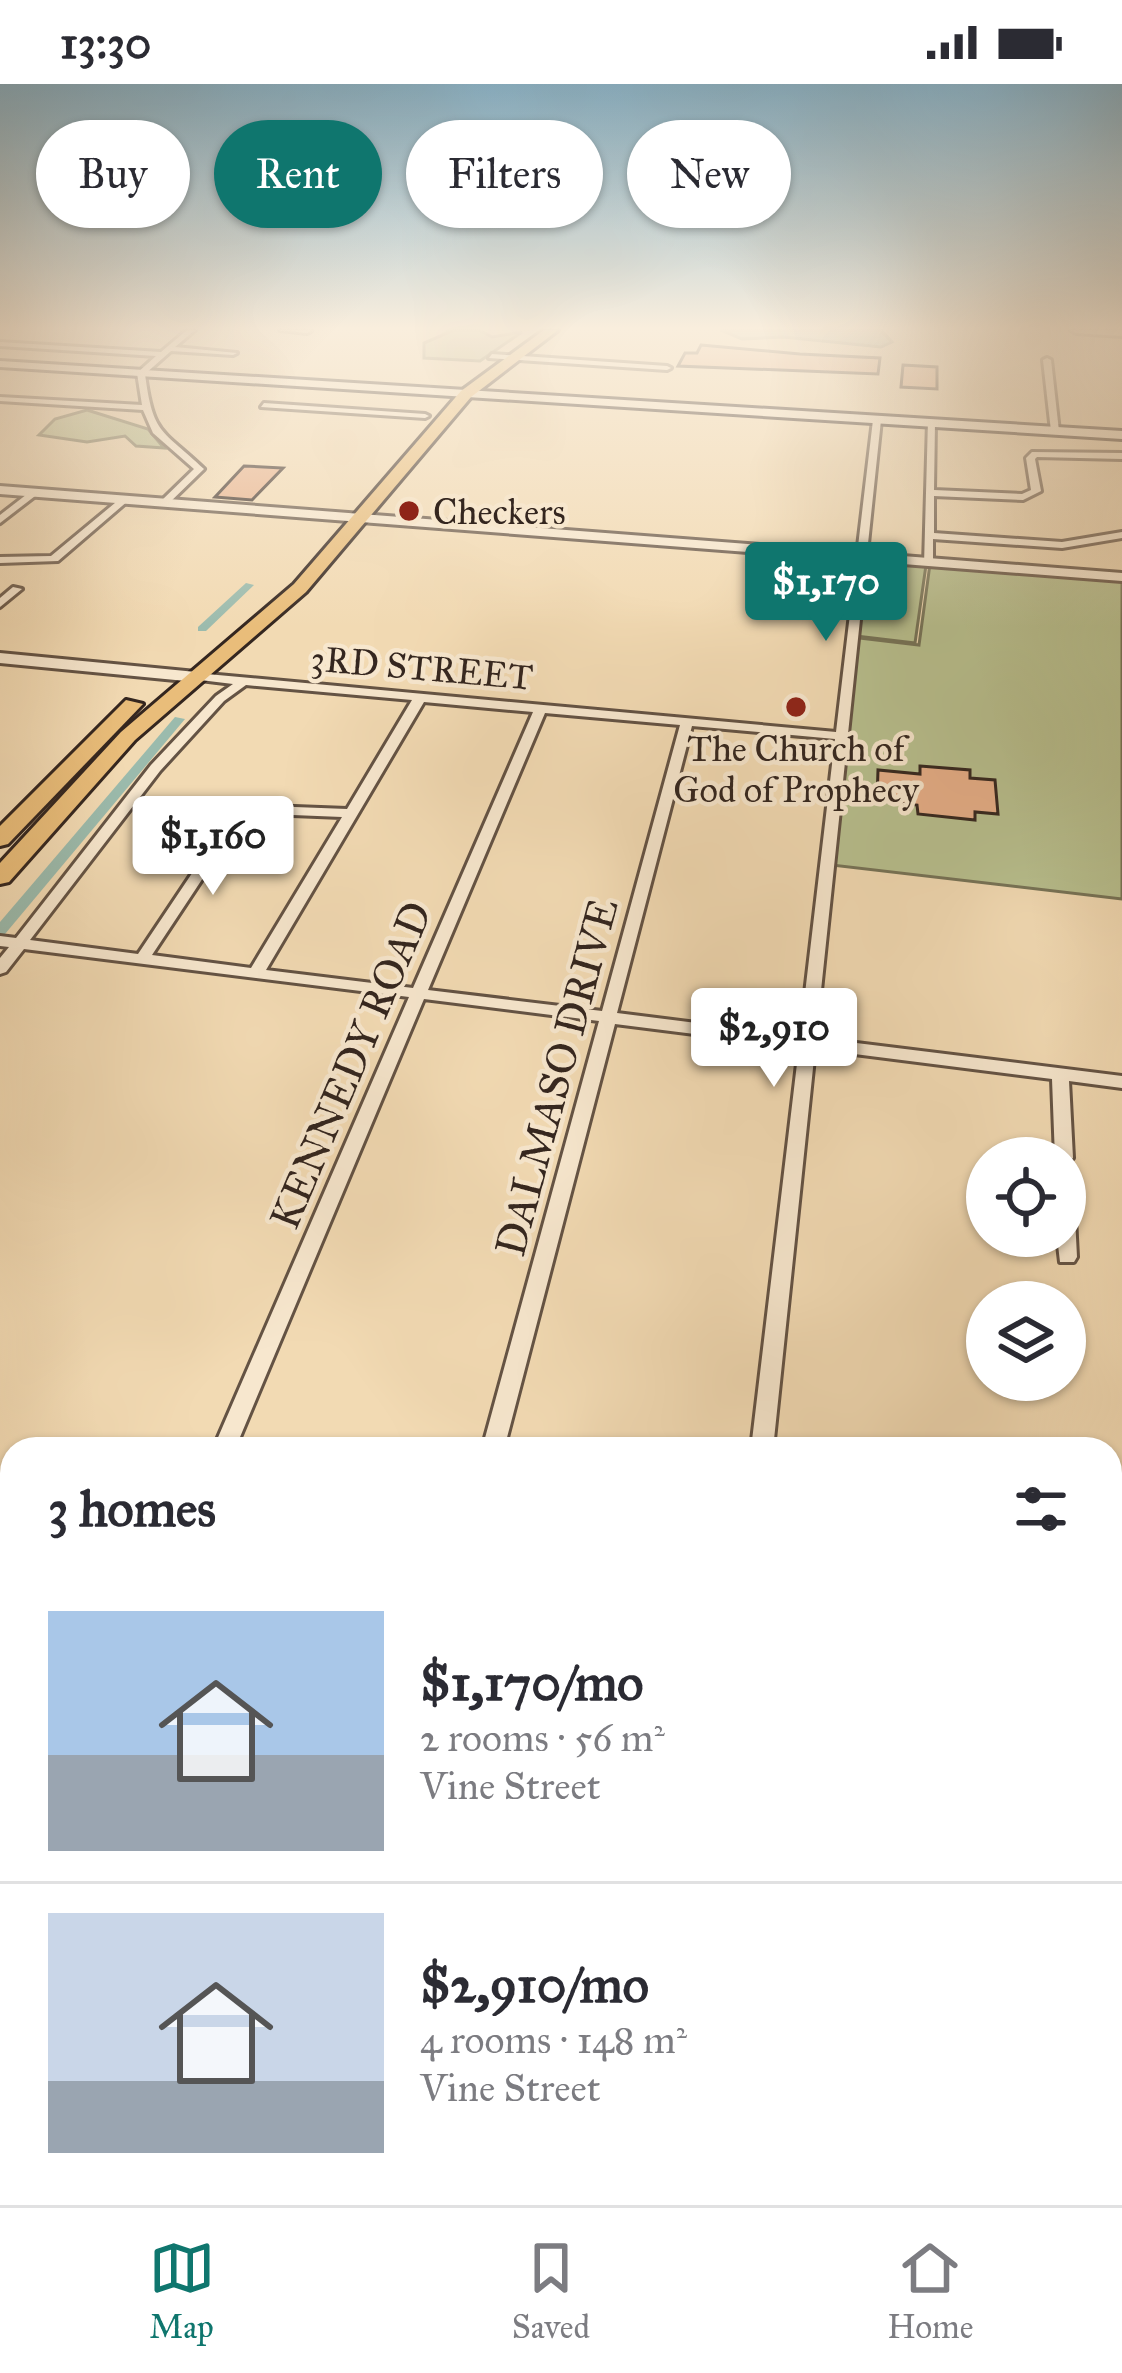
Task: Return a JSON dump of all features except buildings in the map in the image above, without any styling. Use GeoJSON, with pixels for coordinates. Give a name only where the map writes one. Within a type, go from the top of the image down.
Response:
{"type":"FeatureCollection","features":[{"type":"Feature","properties":{"kind":"main road"},"geometry":{"type":"LineString","coordinates":[[0,877],[108,755],[213,683],[361,518],[417,429]]}},
{"type":"Feature","properties":{"kind":"main road"},"geometry":{"type":"LineString","coordinates":[[0,838],[80,752],[257,605],[425,429]]}},
{"type":"Feature","properties":{"kind":"main road"},"geometry":{"type":"LineString","coordinates":[[1023,429],[1122,435]]}},
{"type":"Feature","properties":{"kind":"street"},"geometry":{"type":"LineString","coordinates":[[154,429],[162,444],[199,469],[164,503]]}},
{"type":"Feature","properties":{"kind":"street"},"geometry":{"type":"LineString","coordinates":[[763,1437],[876,429]]}},
{"type":"Feature","properties":{"kind":"street"},"geometry":{"type":"LineString","coordinates":[[928,562],[931,429]]}},
{"type":"Feature","properties":{"kind":"street"},"geometry":{"type":"LineString","coordinates":[[930,493],[1023,497],[1036,490],[1030,458],[1035,454],[1122,456]]}},
{"type":"Feature","properties":{"kind":"street"},"geometry":{"type":"LineString","coordinates":[[0,490],[1122,577]]}},
{"type":"Feature","properties":{"kind":"street"},"geometry":{"type":"LineString","coordinates":[[0,520],[34,493]]}},
{"type":"Feature","properties":{"kind":"street"},"geometry":{"type":"LineString","coordinates":[[0,560],[55,559],[124,500]]}},
{"type":"Feature","properties":{"kind":"street"},"geometry":{"type":"LineString","coordinates":[[930,536],[1062,545],[1120,538]]}},
{"type":"Feature","properties":{"kind":"street"},"geometry":{"type":"LineString","coordinates":[[0,604],[17,589]]}},
{"type":"Feature","properties":{"kind":"street"},"geometry":{"type":"LineString","coordinates":[[0,658],[213,683],[13,943],[0,969]]}},
{"type":"Feature","properties":{"kind":"street","name":"3RD STREET"},"geometry":{"type":"LineString","coordinates":[[213,683],[247,682],[838,736]]}},
{"type":"Feature","properties":{"kind":"street"},"geometry":{"type":"LineString","coordinates":[[256,974],[420,698]]}},
{"type":"Feature","properties":{"kind":"street","name":"KENNEDY ROAD"},"geometry":{"type":"LineString","coordinates":[[229,1437],[541,708]]}},
{"type":"Feature","properties":{"kind":"street","name":"DALMASO DRIVE"},"geometry":{"type":"LineString","coordinates":[[497,1437],[688,722]]}},
{"type":"Feature","properties":{"kind":"street"},"geometry":{"type":"LineString","coordinates":[[142,959],[239,814],[268,810],[352,813]]}},
{"type":"Feature","properties":{"kind":"street"},"geometry":{"type":"LineString","coordinates":[[13,943],[1122,1082]]}},
{"type":"Feature","properties":{"kind":"street"},"geometry":{"type":"LineString","coordinates":[[1060,1074],[1063,1137]]}},
{"type":"Feature","properties":{"kind":"green space"},"geometry":{"type":"Polygon","coordinates":[[[45,429],[148,429],[164,448],[136,446],[125,436],[87,442],[39,435],[45,429]]]}},
{"type":"Feature","properties":{"kind":"green space"},"geometry":{"type":"Polygon","coordinates":[[[866,560],[926,565],[915,643],[856,636],[866,560]]]}},
{"type":"Feature","properties":{"kind":"green space"},"geometry":{"type":"Polygon","coordinates":[[[930,564],[1122,577],[1122,899],[823,864],[851,637],[919,645],[930,564]]]}},
{"type":"Feature","properties":{"kind":"waterway"},"geometry":{"type":"LineString","coordinates":[[202,629],[249,585]]}},
{"type":"Feature","properties":{"kind":"waterway"},"geometry":{"type":"LineString","coordinates":[[0,931],[179,719]]}},
{"type":"Feature","properties":{"kind":"place","name":"Checkers"},"geometry":{"type":"Point","coordinates":[409,511]}},
{"type":"Feature","properties":{"kind":"place","name":"The Church of God of Prophecy"},"geometry":{"type":"Point","coordinates":[796,707]}}]}
